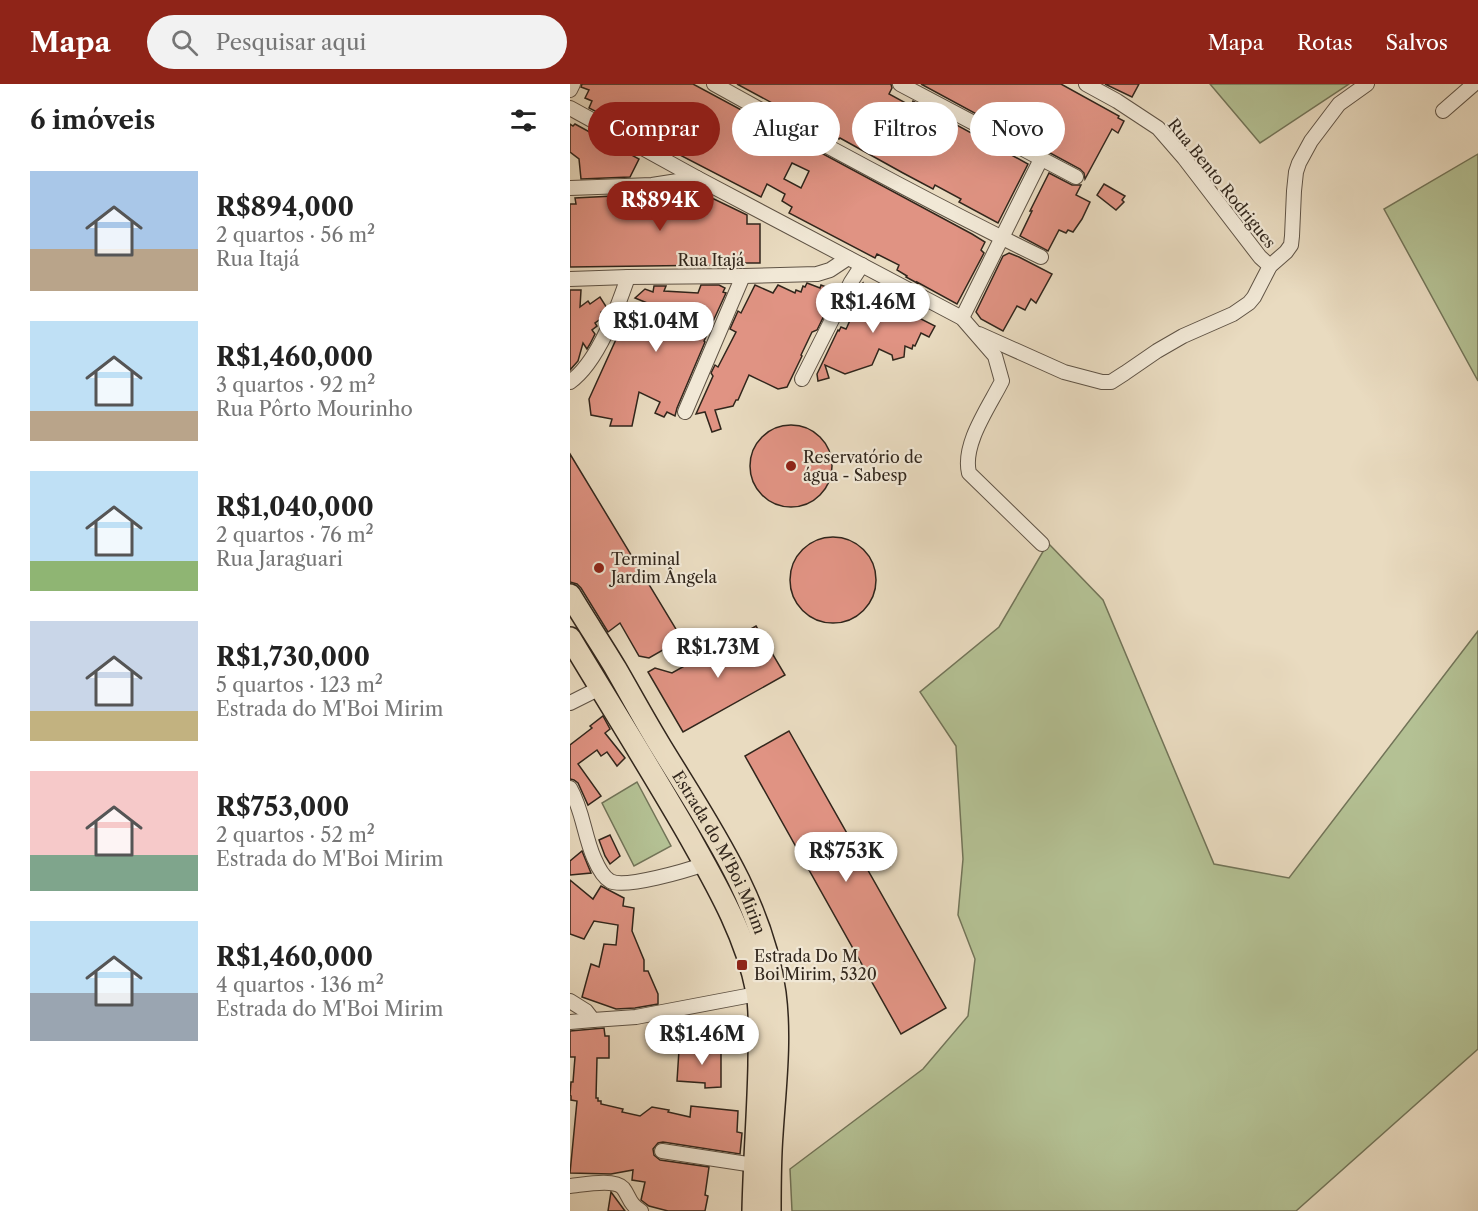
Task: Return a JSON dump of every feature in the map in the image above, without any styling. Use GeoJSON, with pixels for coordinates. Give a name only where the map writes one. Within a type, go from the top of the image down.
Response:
{"type":"FeatureCollection","features":[{"type":"Feature","properties":{"kind":"main road","name":"Estrada do M'Boi Mirim"},"geometry":{"type":"LineString","coordinates":[[570,595],[715,834],[743,891],[763,941],[774,990],[778,1038],[770,1211]]}},
{"type":"Feature","properties":{"kind":"main road","name":"Estrada do M'Boi Mirim"},"geometry":{"type":"LineString","coordinates":[[570,638],[719,888],[752,970],[760,1023],[753,1211]]}},
{"type":"Feature","properties":{"kind":"main road"},"geometry":{"type":"LineString","coordinates":[[626,730],[627,717],[635,714],[643,716]]}},
{"type":"Feature","properties":{"kind":"main road"},"geometry":{"type":"LineString","coordinates":[[690,838],[707,857],[715,858],[724,852]]}},
{"type":"Feature","properties":{"kind":"street"},"geometry":{"type":"LineString","coordinates":[[570,90],[573,84]]}},
{"type":"Feature","properties":{"kind":"street"},"geometry":{"type":"LineString","coordinates":[[714,84],[826,146],[1041,257]]}},
{"type":"Feature","properties":{"kind":"street"},"geometry":{"type":"LineString","coordinates":[[900,84],[1076,177]]}},
{"type":"Feature","properties":{"kind":"street","name":"Rua Bento Rodrigues"},"geometry":{"type":"LineString","coordinates":[[1086,84],[1158,128],[1260,257],[1270,266]]}},
{"type":"Feature","properties":{"kind":"street"},"geometry":{"type":"LineString","coordinates":[[974,332],[1064,372],[1102,382],[1111,382],[1183,336],[1233,314],[1249,303],[1270,266],[1291,245],[1296,172],[1311,141],[1339,104],[1367,84]]}},
{"type":"Feature","properties":{"kind":"street"},"geometry":{"type":"LineString","coordinates":[[1443,111],[1474,84]]}},
{"type":"Feature","properties":{"kind":"street"},"geometry":{"type":"LineString","coordinates":[[570,108],[962,318],[995,356],[1002,381],[971,440],[969,473],[1042,544]]}},
{"type":"Feature","properties":{"kind":"street"},"geometry":{"type":"LineString","coordinates":[[962,318],[1041,159]]}},
{"type":"Feature","properties":{"kind":"street"},"geometry":{"type":"LineString","coordinates":[[570,188],[652,185],[697,178]]}},
{"type":"Feature","properties":{"kind":"street","name":"Rua Itajá"},"geometry":{"type":"LineString","coordinates":[[570,279],[817,274],[830,270],[848,258]]}},
{"type":"Feature","properties":{"kind":"street"},"geometry":{"type":"LineString","coordinates":[[802,379],[851,282],[862,265]]}},
{"type":"Feature","properties":{"kind":"street"},"geometry":{"type":"LineString","coordinates":[[685,412],[743,276]]}},
{"type":"Feature","properties":{"kind":"street"},"geometry":{"type":"LineString","coordinates":[[570,382],[579,376],[588,365],[612,320],[628,277]]}},
{"type":"Feature","properties":{"kind":"street"},"geometry":{"type":"LineString","coordinates":[[570,704],[600,688]]}},
{"type":"Feature","properties":{"kind":"street"},"geometry":{"type":"LineString","coordinates":[[570,788],[579,807],[594,858],[605,877],[610,881],[622,883],[649,879],[684,872],[705,864]]}},
{"type":"Feature","properties":{"kind":"street"},"geometry":{"type":"LineString","coordinates":[[570,1022],[636,1017],[757,994]]}},
{"type":"Feature","properties":{"kind":"street"},"geometry":{"type":"LineString","coordinates":[[570,1001],[586,1011],[593,1020]]}},
{"type":"Feature","properties":{"kind":"street"},"geometry":{"type":"LineString","coordinates":[[662,1151],[754,1165]]}},
{"type":"Feature","properties":{"kind":"street"},"geometry":{"type":"LineString","coordinates":[[570,1186],[614,1184],[622,1187],[632,1204],[641,1211]]}},
{"type":"Feature","properties":{"kind":"green space"},"geometry":{"type":"Polygon","coordinates":[[[1210,84],[1349,84],[1260,143],[1210,84]]]}},
{"type":"Feature","properties":{"kind":"green space"},"geometry":{"type":"Polygon","coordinates":[[[1478,154],[1478,381],[1384,209],[1478,154]]]}},
{"type":"Feature","properties":{"kind":"green space"},"geometry":{"type":"Polygon","coordinates":[[[1048,543],[1103,600],[1214,864],[1289,878],[1478,631],[1478,1049],[1296,1211],[792,1211],[790,1169],[923,1069],[968,1016],[975,959],[958,915],[963,859],[956,746],[920,692],[999,627],[1048,543]]]}},
{"type":"Feature","properties":{"kind":"green space"},"geometry":{"type":"Polygon","coordinates":[[[637,782],[671,846],[634,866],[602,803],[637,782]]]}},
{"type":"Feature","properties":{"kind":"building"},"geometry":{"type":"Polygon","coordinates":[[[582,84],[693,84],[732,105],[732,156],[827,156],[985,242],[981,250],[984,253],[957,304],[906,277],[897,270],[899,265],[877,254],[875,258],[789,213],[792,207],[782,201],[785,194],[767,184],[761,197],[682,156],[720,156],[720,102],[592,102],[585,98],[589,90],[581,87],[582,84]],[[792,163],[784,179],[801,188],[809,171],[792,163]]]}},
{"type":"Feature","properties":{"kind":"building"},"geometry":{"type":"Polygon","coordinates":[[[737,84],[891,84],[889,94],[904,102],[852,102],[852,145],[840,138],[840,102],[770,102],[737,84]]]}},
{"type":"Feature","properties":{"kind":"building"},"geometry":{"type":"Polygon","coordinates":[[[921,84],[1061,84],[1124,121],[1118,133],[1112,129],[1085,179],[1080,169],[1056,156],[1065,156],[1065,102],[970,102],[970,111],[921,84]]]}},
{"type":"Feature","properties":{"kind":"building"},"geometry":{"type":"Polygon","coordinates":[[[1105,84],[1139,84],[1132,97],[1105,84]]]}},
{"type":"Feature","properties":{"kind":"building"},"geometry":{"type":"Polygon","coordinates":[[[570,124],[573,126],[575,124],[588,131],[588,156],[634,156],[639,159],[630,177],[581,179],[579,159],[570,152],[570,124]]]}},
{"type":"Feature","properties":{"kind":"building"},"geometry":{"type":"Polygon","coordinates":[[[958,126],[970,132],[970,156],[1013,156],[1028,164],[998,223],[959,202],[961,199],[935,185],[933,189],[873,156],[958,156],[958,126]]]}},
{"type":"Feature","properties":{"kind":"building"},"geometry":{"type":"Polygon","coordinates":[[[1049,173],[1072,185],[1081,185],[1076,195],[1090,202],[1073,232],[1068,230],[1066,233],[1059,230],[1048,251],[1020,236],[1049,173]]]}},
{"type":"Feature","properties":{"kind":"building"},"geometry":{"type":"Polygon","coordinates":[[[1104,184],[1125,196],[1122,200],[1124,202],[1116,210],[1097,195],[1104,184]]]}},
{"type":"Feature","properties":{"kind":"building"},"geometry":{"type":"Polygon","coordinates":[[[672,193],[714,199],[747,215],[747,224],[760,224],[760,263],[570,267],[570,204],[576,204],[575,198],[672,193]]]}},
{"type":"Feature","properties":{"kind":"building"},"geometry":{"type":"Polygon","coordinates":[[[1009,253],[1052,274],[1036,303],[1031,299],[1025,310],[1017,306],[1003,331],[981,319],[976,312],[1003,256],[1009,253]]]}},
{"type":"Feature","properties":{"kind":"building"},"geometry":{"type":"Polygon","coordinates":[[[807,283],[836,291],[817,330],[812,332],[787,387],[778,389],[749,375],[733,406],[715,410],[721,429],[712,432],[705,412],[696,414],[713,376],[711,373],[715,365],[718,367],[736,332],[730,329],[738,311],[741,313],[755,285],[773,293],[778,285],[795,293],[796,290],[801,292],[807,283]]]}},
{"type":"Feature","properties":{"kind":"building"},"geometry":{"type":"Polygon","coordinates":[[[863,283],[865,290],[885,300],[901,307],[903,302],[912,306],[909,313],[935,326],[929,337],[921,333],[912,349],[905,346],[904,357],[893,360],[892,355],[879,349],[872,365],[845,374],[825,365],[829,378],[818,381],[817,374],[838,330],[841,327],[846,329],[859,300],[853,297],[863,283]]]}},
{"type":"Feature","properties":{"kind":"building"},"geometry":{"type":"Polygon","coordinates":[[[701,285],[719,285],[725,288],[723,292],[726,293],[704,341],[675,416],[667,412],[664,417],[655,413],[660,402],[639,392],[632,426],[610,426],[612,419],[591,415],[589,399],[628,313],[644,321],[652,305],[635,298],[645,289],[653,292],[654,286],[666,286],[664,291],[698,293],[701,285]]]}},
{"type":"Feature","properties":{"kind":"building"},"geometry":{"type":"Polygon","coordinates":[[[570,290],[581,290],[580,307],[600,297],[607,308],[601,312],[603,314],[600,317],[602,318],[595,323],[597,326],[592,330],[595,334],[590,344],[587,349],[583,343],[578,361],[570,370],[570,290]]]}},
{"type":"Feature","properties":{"kind":"building","name":"Reservatório de água - Sabesp"},"geometry":{"type":"Polygon","coordinates":[[[791,425],[807,428],[820,437],[829,450],[832,466],[829,482],[820,495],[807,504],[791,507],[775,504],[762,495],[753,482],[750,466],[753,450],[762,437],[775,428],[791,425]]]}},
{"type":"Feature","properties":{"kind":"building","name":"Terminal Jardim Ângela"},"geometry":{"type":"Polygon","coordinates":[[[570,454],[679,634],[677,642],[649,658],[639,656],[620,623],[608,632],[581,588],[570,582],[570,454]]]}},
{"type":"Feature","properties":{"kind":"building"},"geometry":{"type":"Polygon","coordinates":[[[833,537],[857,544],[869,556],[876,580],[869,604],[857,616],[833,623],[809,616],[797,604],[790,580],[797,556],[809,544],[833,537]]]}},
{"type":"Feature","properties":{"kind":"building"},"geometry":{"type":"Polygon","coordinates":[[[756,626],[785,675],[683,732],[648,672],[655,668],[672,673],[756,626]]]}},
{"type":"Feature","properties":{"kind":"building"},"geometry":{"type":"Polygon","coordinates":[[[603,716],[610,729],[605,733],[625,758],[617,766],[607,752],[601,756],[597,750],[578,764],[601,796],[588,805],[578,783],[570,779],[570,745],[603,716]]]}},
{"type":"Feature","properties":{"kind":"building"},"geometry":{"type":"Polygon","coordinates":[[[789,731],[946,1008],[901,1034],[745,756],[789,731]]]}},
{"type":"Feature","properties":{"kind":"building"},"geometry":{"type":"Polygon","coordinates":[[[610,835],[620,856],[610,864],[599,840],[610,835]]]}},
{"type":"Feature","properties":{"kind":"building"},"geometry":{"type":"Polygon","coordinates":[[[582,851],[591,873],[570,875],[570,861],[582,851]]]}},
{"type":"Feature","properties":{"kind":"building"},"geometry":{"type":"Polygon","coordinates":[[[570,880],[593,899],[601,886],[624,898],[623,906],[634,908],[632,931],[644,960],[644,971],[648,971],[658,994],[658,1004],[616,1009],[582,997],[591,964],[599,967],[604,944],[616,945],[618,925],[594,921],[584,939],[570,934],[570,880]]]}},
{"type":"Feature","properties":{"kind":"building"},"geometry":{"type":"Polygon","coordinates":[[[604,1028],[605,1036],[609,1036],[609,1058],[597,1058],[596,1098],[601,1101],[601,1104],[640,1116],[652,1107],[690,1117],[691,1106],[738,1111],[737,1132],[742,1133],[740,1154],[663,1142],[658,1143],[653,1149],[654,1155],[660,1160],[709,1167],[705,1211],[668,1211],[649,1206],[641,1200],[645,1182],[632,1180],[633,1170],[611,1174],[570,1173],[577,1101],[571,1100],[570,1095],[575,1057],[570,1057],[570,1031],[604,1028]]]}},
{"type":"Feature","properties":{"kind":"building"},"geometry":{"type":"Polygon","coordinates":[[[721,1041],[721,1087],[705,1088],[705,1083],[677,1081],[679,1050],[705,1052],[705,1042],[721,1041]]]}},
{"type":"Feature","properties":{"kind":"building"},"geometry":{"type":"Polygon","coordinates":[[[611,1192],[625,1211],[608,1211],[611,1192]]]}},
{"type":"Feature","properties":{"kind":"place","name":"Reservatório de água - Sabesp"},"geometry":{"type":"Point","coordinates":[791,466]}},
{"type":"Feature","properties":{"kind":"place","name":"Terminal Jardim Ângela"},"geometry":{"type":"Point","coordinates":[599,568]}},
{"type":"Feature","properties":{"kind":"place","name":"Estrada Do M Boi Mirim, 5320"},"geometry":{"type":"Point","coordinates":[742,965]}}]}
